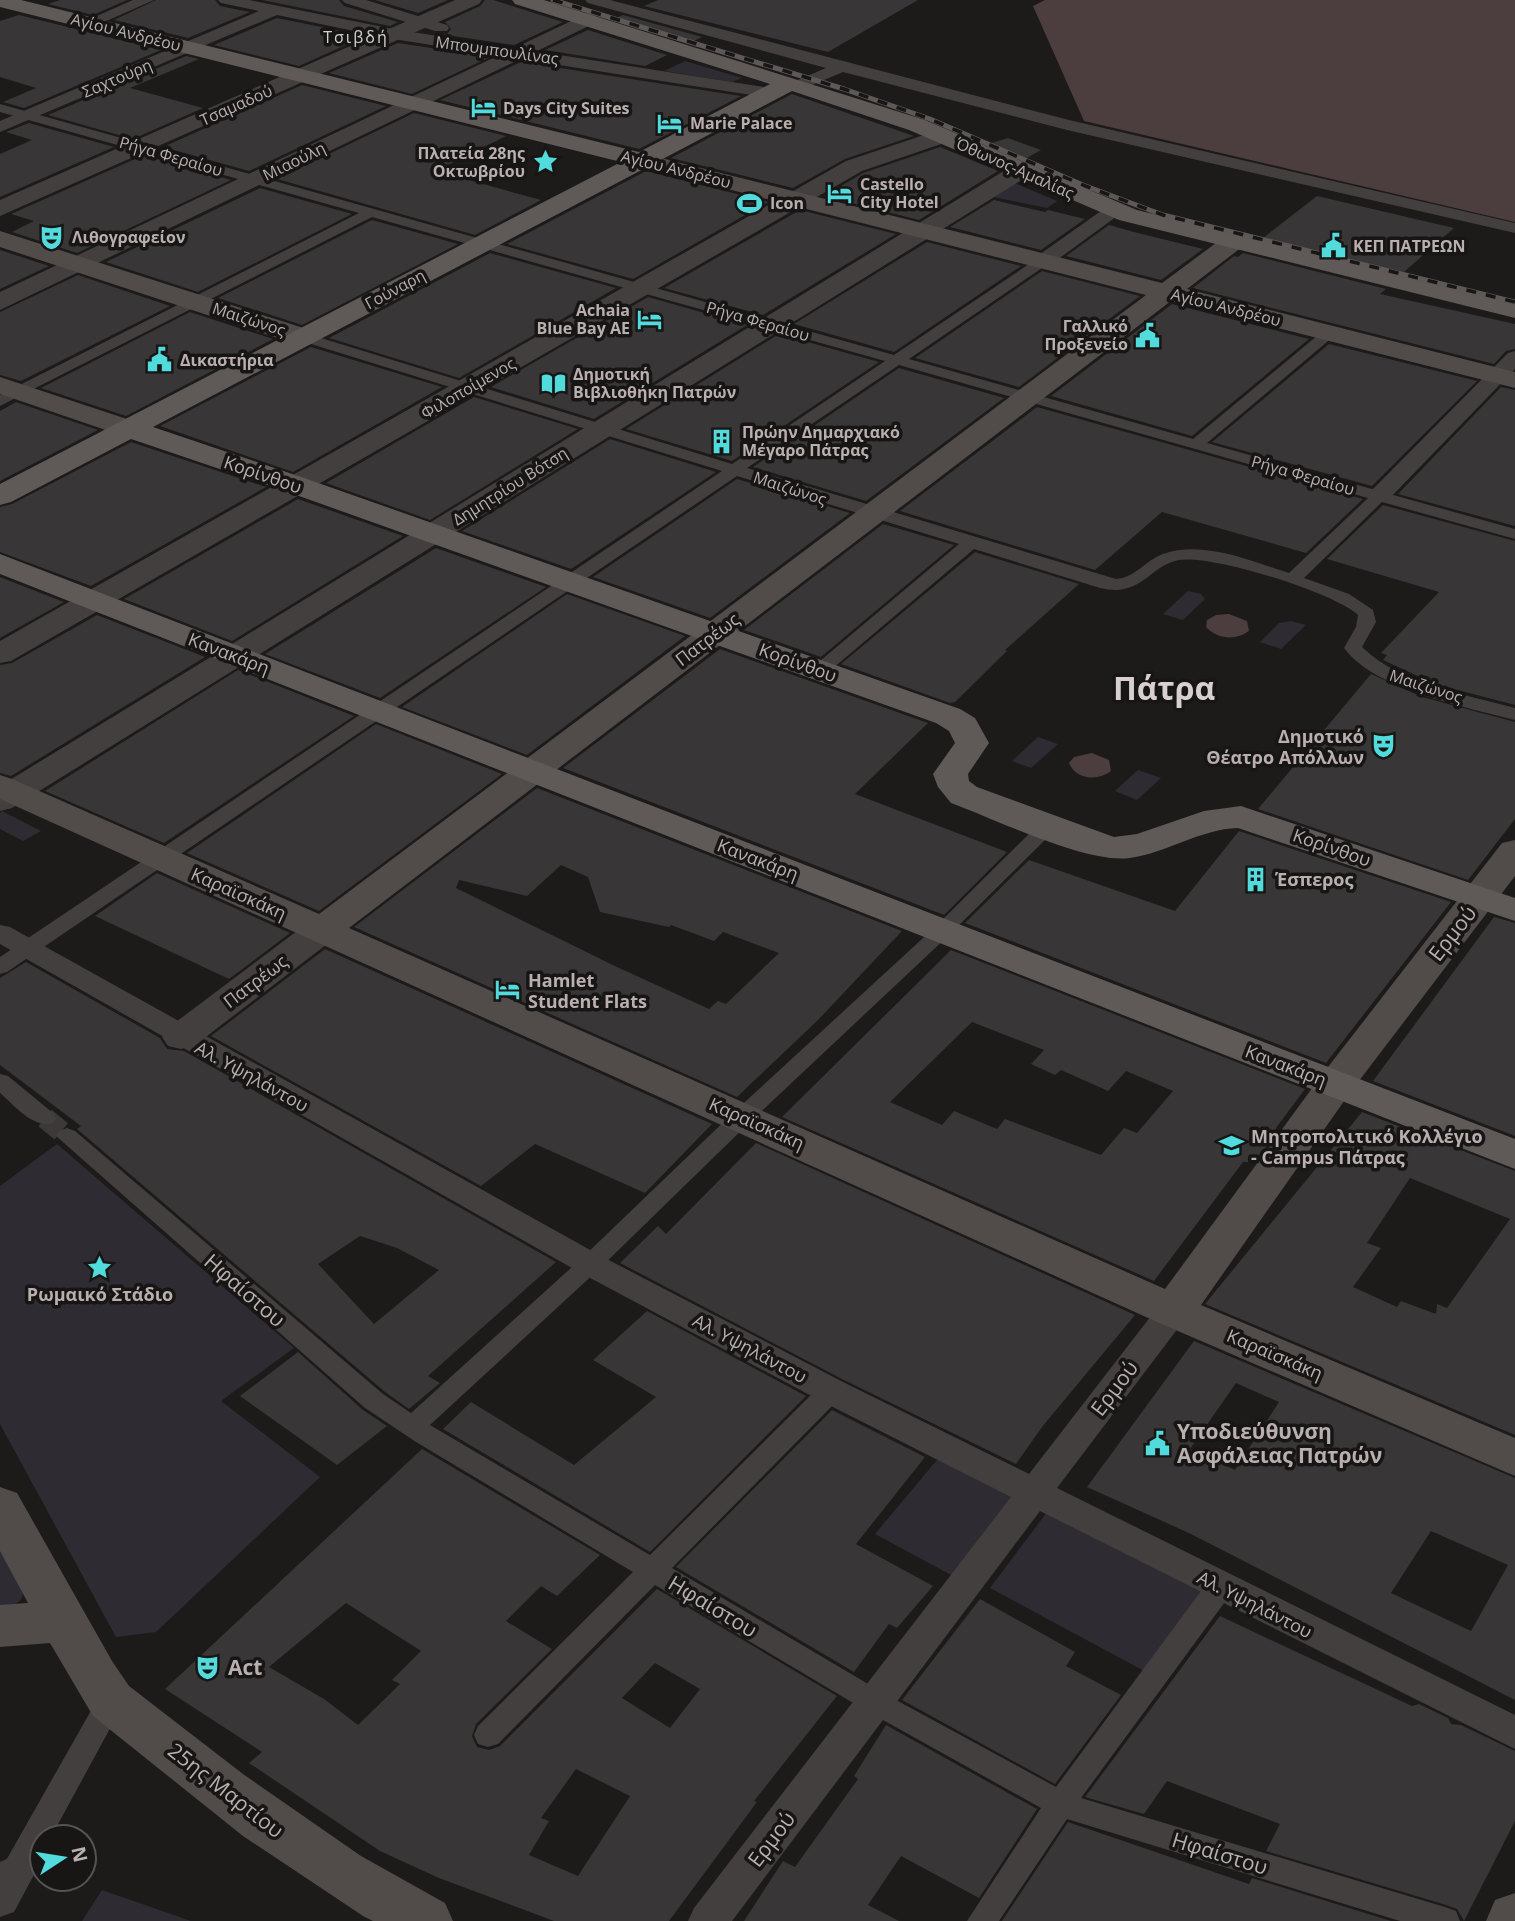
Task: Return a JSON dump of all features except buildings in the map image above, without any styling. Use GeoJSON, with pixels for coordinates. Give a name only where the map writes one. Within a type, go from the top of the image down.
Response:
{"type":"FeatureCollection","features":[{"type":"Feature","properties":{"kind":"main road","name":"Όθωνος-Αμαλίας"},"geometry":{"type":"LineString","coordinates":[[522,0],[591,10],[787,87],[942,136],[1114,210],[1233,242],[1515,310]]}},
{"type":"Feature","properties":{"kind":"main road","name":"Αγίου Ανδρέου"},"geometry":{"type":"LineString","coordinates":[[0,1],[1506,378]]}},
{"type":"Feature","properties":{"kind":"main road","name":"Γούναρη"},"geometry":{"type":"LineString","coordinates":[[0,496],[641,160],[787,87]]}},
{"type":"Feature","properties":{"kind":"main road","name":"Μαιζώνος"},"geometry":{"type":"LineString","coordinates":[[0,239],[303,337]]}},
{"type":"Feature","properties":{"kind":"main road","name":"Πατρέως"},"geometry":{"type":"LineString","coordinates":[[322,930],[1233,242]]}},
{"type":"Feature","properties":{"kind":"main road","name":"Κορίνθου"},"geometry":{"type":"LineString","coordinates":[[6,392],[129,429],[296,485],[820,670],[959,722],[970,736],[972,744],[953,766],[951,782],[956,789],[964,795],[1096,845],[1117,850],[1132,847],[1206,819],[1241,817],[1497,903]]}},
{"type":"Feature","properties":{"kind":"main road","name":"Κανακάρη"},"geometry":{"type":"LineString","coordinates":[[0,563],[1515,1155]]}},
{"type":"Feature","properties":{"kind":"main road","name":"Καραϊσκάκη"},"geometry":{"type":"LineString","coordinates":[[5,793],[162,859],[1173,1311],[1515,1458]]}},
{"type":"Feature","properties":{"kind":"main road","name":"Ερμού"},"geometry":{"type":"LineString","coordinates":[[1173,1311],[1335,1085],[1497,903],[1515,851]]}},
{"type":"Feature","properties":{"kind":"main road","name":"25ης Μαρτίου"},"geometry":{"type":"LineString","coordinates":[[0,1506],[94,1676],[111,1701],[292,1841],[347,1878],[425,1921]]}},
{"type":"Feature","properties":{"kind":"main road"},"geometry":{"type":"LineString","coordinates":[[0,1626],[63,1621]]}},
{"type":"Feature","properties":{"kind":"street"},"geometry":{"type":"LineString","coordinates":[[89,23],[146,0]]}},
{"type":"Feature","properties":{"kind":"street","name":"Μπουμπουλίνας"},"geometry":{"type":"LineString","coordinates":[[226,0],[393,34],[787,87]]}},
{"type":"Feature","properties":{"kind":"street"},"geometry":{"type":"LineString","coordinates":[[350,0],[474,38]]}},
{"type":"Feature","properties":{"kind":"street","name":"Τσαμαδού"},"geometry":{"type":"LineString","coordinates":[[0,209],[472,0]]}},
{"type":"Feature","properties":{"kind":"street"},"geometry":{"type":"LineString","coordinates":[[591,10],[842,67],[1043,120],[1515,228]]}},
{"type":"Feature","properties":{"kind":"street","name":"Μιαούλη"},"geometry":{"type":"LineString","coordinates":[[0,302],[520,52],[591,10]]}},
{"type":"Feature","properties":{"kind":"street","name":"Σαχτούρη"},"geometry":{"type":"LineString","coordinates":[[0,127],[273,11]]}},
{"type":"Feature","properties":{"kind":"street"},"geometry":{"type":"LineString","coordinates":[[787,87],[842,67]]}},
{"type":"Feature","properties":{"kind":"street","name":"Ρήγα Φεραίου"},"geometry":{"type":"LineString","coordinates":[[0,108],[1515,534]]}},
{"type":"Feature","properties":{"kind":"street","name":"Φιλοποίμενος"},"geometry":{"type":"LineString","coordinates":[[0,654],[799,200],[854,166],[942,136]]}},
{"type":"Feature","properties":{"kind":"street","name":"Δημητρίου Βότση"},"geometry":{"type":"LineString","coordinates":[[5,793],[235,656],[1020,171]]}},
{"type":"Feature","properties":{"kind":"street"},"geometry":{"type":"LineString","coordinates":[[0,967],[734,471],[1114,210]]}},
{"type":"Feature","properties":{"kind":"street"},"geometry":{"type":"LineString","coordinates":[[6,392],[195,302],[371,212]]}},
{"type":"Feature","properties":{"kind":"street"},"geometry":{"type":"LineString","coordinates":[[1196,444],[1329,333]]}},
{"type":"Feature","properties":{"kind":"street","name":"Μαιζώνος"},"geometry":{"type":"LineString","coordinates":[[303,337],[1106,584],[1137,582],[1161,560],[1196,554],[1209,555],[1292,580],[1348,598],[1367,613],[1367,622],[1355,639],[1353,648],[1360,658],[1370,665],[1398,677],[1515,714]]}},
{"type":"Feature","properties":{"kind":"street"},"geometry":{"type":"LineString","coordinates":[[1292,580],[1506,378],[1515,357]]}},
{"type":"Feature","properties":{"kind":"street"},"geometry":{"type":"LineString","coordinates":[[820,670],[970,543]]}},
{"type":"Feature","properties":{"kind":"street"},"geometry":{"type":"LineString","coordinates":[[412,1427],[590,1264],[1047,827]]}},
{"type":"Feature","properties":{"kind":"street","name":"Πατρέως"},"geometry":{"type":"LineString","coordinates":[[181,1037],[322,930]]}},
{"type":"Feature","properties":{"kind":"street","name":"Αλ. Υψηλάντου"},"geometry":{"type":"LineString","coordinates":[[0,933],[181,1037],[590,1264],[831,1391],[1515,1733]]}},
{"type":"Feature","properties":{"kind":"street"},"geometry":{"type":"LineString","coordinates":[[0,1081],[45,1118]]}},
{"type":"Feature","properties":{"kind":"street","name":"Ηφαίστου"},"geometry":{"type":"LineString","coordinates":[[67,1136],[374,1401],[412,1427],[875,1702],[1060,1804],[1445,1921]]}},
{"type":"Feature","properties":{"kind":"street","name":"Ερμού"},"geometry":{"type":"LineString","coordinates":[[708,1921],[1173,1311]]}},
{"type":"Feature","properties":{"kind":"street"},"geometry":{"type":"LineString","coordinates":[[488,1735],[831,1391]]}},
{"type":"Feature","properties":{"kind":"street"},"geometry":{"type":"LineString","coordinates":[[982,1921],[1060,1804],[1220,1587]]}},
{"type":"Feature","properties":{"kind":"street"},"geometry":{"type":"LineString","coordinates":[[7,1886],[111,1701]]}},
{"type":"Feature","properties":{"kind":"shaded area"},"geometry":{"type":"Polygon","coordinates":[[[1045,0],[1515,0],[1515,222],[1084,121],[1033,6],[1045,0]]]}},
{"type":"Feature","properties":{"kind":"shaded area"},"geometry":{"type":"Polygon","coordinates":[[[685,61],[742,78],[732,82],[664,71],[685,61]]]}},
{"type":"Feature","properties":{"kind":"shaded area"},"geometry":{"type":"Polygon","coordinates":[[[1012,182],[1057,201],[1047,208],[988,196],[1012,182]]]}},
{"type":"Feature","properties":{"kind":"shaded area"},"geometry":{"type":"Polygon","coordinates":[[[1188,591],[1201,594],[1205,599],[1183,620],[1163,614],[1188,591]]]}},
{"type":"Feature","properties":{"kind":"shaded area"},"geometry":{"type":"Polygon","coordinates":[[[1229,614],[1247,621],[1249,631],[1227,637],[1206,627],[1207,620],[1216,615],[1229,614]]]}},
{"type":"Feature","properties":{"kind":"shaded area"},"geometry":{"type":"Polygon","coordinates":[[[1291,621],[1306,625],[1281,649],[1260,642],[1279,623],[1291,621]]]}},
{"type":"Feature","properties":{"kind":"shaded area"},"geometry":{"type":"Polygon","coordinates":[[[1038,737],[1058,744],[1031,768],[1012,761],[1038,737]]]}},
{"type":"Feature","properties":{"kind":"shaded area"},"geometry":{"type":"Polygon","coordinates":[[[1092,753],[1109,760],[1111,771],[1088,777],[1072,769],[1069,763],[1074,757],[1092,753]]]}},
{"type":"Feature","properties":{"kind":"shaded area"},"geometry":{"type":"Polygon","coordinates":[[[1138,770],[1161,778],[1137,800],[1115,791],[1138,770]]]}},
{"type":"Feature","properties":{"kind":"shaded area"},"geometry":{"type":"Polygon","coordinates":[[[2,811],[41,831],[23,841],[0,829],[2,811]]]}},
{"type":"Feature","properties":{"kind":"shaded area"},"geometry":{"type":"Polygon","coordinates":[[[57,1144],[294,1348],[221,1401],[320,1477],[156,1632],[116,1637],[0,1424],[0,1186],[57,1144]]]}},
{"type":"Feature","properties":{"kind":"shaded area"},"geometry":{"type":"Polygon","coordinates":[[[947,1448],[1035,1493],[966,1583],[875,1534],[947,1448]]]}},
{"type":"Feature","properties":{"kind":"shaded area"},"geometry":{"type":"Polygon","coordinates":[[[1050,1508],[1205,1588],[1146,1672],[990,1588],[1050,1508]]]}},
{"type":"Feature","properties":{"kind":"shaded area"},"geometry":{"type":"Polygon","coordinates":[[[0,1548],[23,1591],[19,1602],[0,1607],[0,1548]]]}},
{"type":"Feature","properties":{"kind":"shaded area"},"geometry":{"type":"Polygon","coordinates":[[[102,1890],[191,1921],[82,1921],[102,1890]]]}},
{"type":"Feature","properties":{"kind":"tunnel"},"geometry":{"type":"LineString","coordinates":[[45,1118],[67,1136]]}},
{"type":"Feature","properties":{"kind":"railway"},"geometry":{"type":"LineString","coordinates":[[553,0],[844,89],[930,119],[1083,185],[1163,215],[1515,302]]}},
{"type":"Feature","properties":{"kind":"place","name":"Days City Suites"},"geometry":{"type":"Point","coordinates":[483,108]}},
{"type":"Feature","properties":{"kind":"place","name":"Marie Palace"},"geometry":{"type":"Point","coordinates":[670,123]}},
{"type":"Feature","properties":{"kind":"place","name":"Πλατεία 28ης Οκτωβρίου"},"geometry":{"type":"Point","coordinates":[545,162]}},
{"type":"Feature","properties":{"kind":"place","name":"Castello City Hotel"},"geometry":{"type":"Point","coordinates":[840,193]}},
{"type":"Feature","properties":{"kind":"place","name":"Icon"},"geometry":{"type":"Point","coordinates":[750,203]}},
{"type":"Feature","properties":{"kind":"place","name":"Λιθογραφείον"},"geometry":{"type":"Point","coordinates":[52,237]}},
{"type":"Feature","properties":{"kind":"place","name":"ΚΕΠ ΠΑΤΡΕΩΝ"},"geometry":{"type":"Point","coordinates":[1333,246]}},
{"type":"Feature","properties":{"kind":"place","name":"Achaia Blue Bay AE"},"geometry":{"type":"Point","coordinates":[650,319]}},
{"type":"Feature","properties":{"kind":"place","name":"Γαλλικό Προξενείο"},"geometry":{"type":"Point","coordinates":[1148,335]}},
{"type":"Feature","properties":{"kind":"place","name":"Δικαστήρια"},"geometry":{"type":"Point","coordinates":[160,360]}},
{"type":"Feature","properties":{"kind":"place","name":"Δημοτική Βιβλιοθήκη Πατρών"},"geometry":{"type":"Point","coordinates":[553,383]}},
{"type":"Feature","properties":{"kind":"place","name":"Πρώην Δημαρχιακό Μέγαρο Πάτρας"},"geometry":{"type":"Point","coordinates":[722,441]}},
{"type":"Feature","properties":{"kind":"place","name":"Δημοτικό Θέατρο Απόλλων"},"geometry":{"type":"Point","coordinates":[1384,746]}},
{"type":"Feature","properties":{"kind":"place","name":"Έσπερος"},"geometry":{"type":"Point","coordinates":[1255,879]}},
{"type":"Feature","properties":{"kind":"place","name":"Hamlet Student Flats"},"geometry":{"type":"Point","coordinates":[508,990]}},
{"type":"Feature","properties":{"kind":"place","name":"Μητροπολιτικό Κολλέγιο - Campus Πάτρας"},"geometry":{"type":"Point","coordinates":[1231,1146]}},
{"type":"Feature","properties":{"kind":"place","name":"Ρωμαικό Στάδιο"},"geometry":{"type":"Point","coordinates":[100,1267]}},
{"type":"Feature","properties":{"kind":"place","name":"Υποδιεύθυνση Ασφάλειας Πατρών"},"geometry":{"type":"Point","coordinates":[1157,1443]}},
{"type":"Feature","properties":{"kind":"place","name":"Act"},"geometry":{"type":"Point","coordinates":[208,1667]}},
{"type":"Feature","properties":{"kind":"district","name":"Τσιβδή"},"geometry":{"type":"Point","coordinates":[356,37]}},
{"type":"Feature","properties":{"kind":"district","name":"Πάτρα"},"geometry":{"type":"Point","coordinates":[1164,687]}}]}
